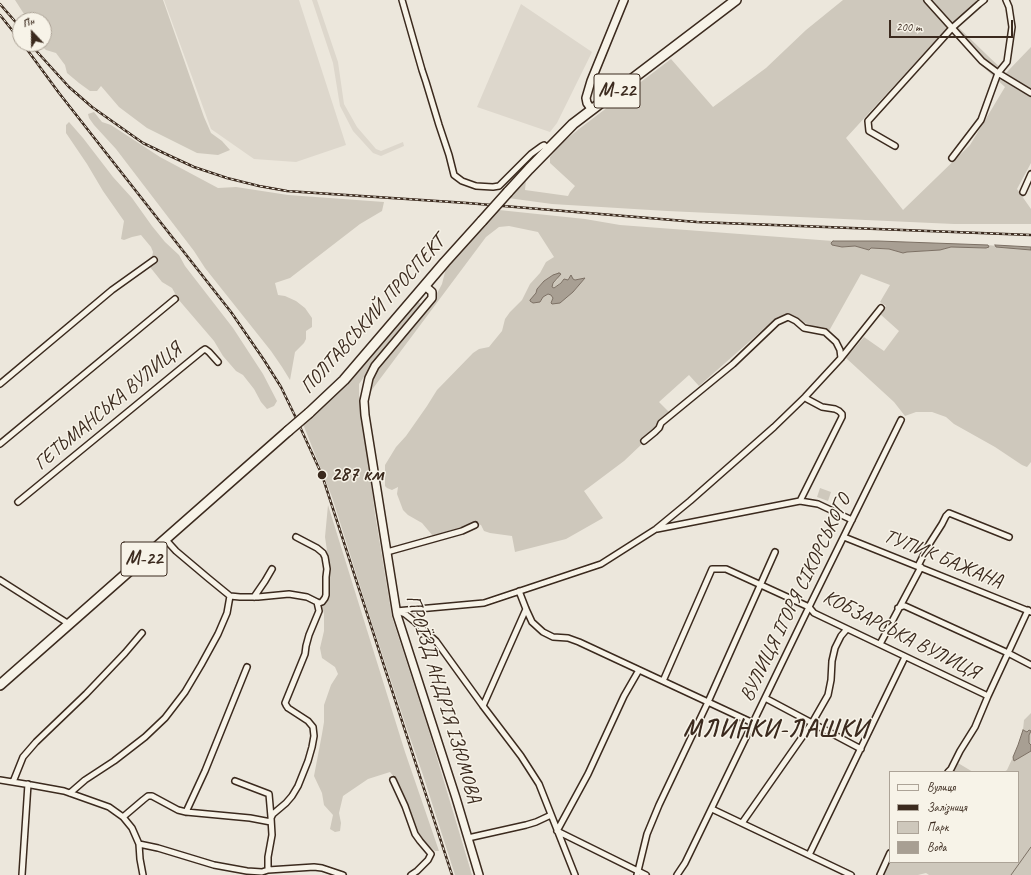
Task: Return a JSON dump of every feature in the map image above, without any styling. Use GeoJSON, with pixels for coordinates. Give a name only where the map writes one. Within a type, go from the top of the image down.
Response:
{"type":"FeatureCollection","features":[{"type":"Feature","properties":{"kind":"highway","name":"ПОЛТАВСЬКИЙ ПРОСПЕКТ"},"geometry":{"type":"LineString","coordinates":[[0,685],[166,540],[344,380],[482,221],[573,124],[736,0]]}},
{"type":"Feature","properties":{"kind":"street"},"geometry":{"type":"LineString","coordinates":[[402,0],[454,175],[462,181],[476,186],[499,186],[531,154],[544,145],[548,149]]}},
{"type":"Feature","properties":{"kind":"street"},"geometry":{"type":"LineString","coordinates":[[592,110],[587,103],[586,98],[591,81],[624,0]]}},
{"type":"Feature","properties":{"kind":"street"},"geometry":{"type":"LineString","coordinates":[[927,0],[982,61],[998,73],[1031,93]]}},
{"type":"Feature","properties":{"kind":"street"},"geometry":{"type":"LineString","coordinates":[[894,146],[869,131],[868,121],[952,28],[984,0]]}},
{"type":"Feature","properties":{"kind":"street"},"geometry":{"type":"LineString","coordinates":[[952,158],[981,120],[998,73],[1007,62],[1012,27],[1010,6],[1006,0]]}},
{"type":"Feature","properties":{"kind":"street"},"geometry":{"type":"LineString","coordinates":[[1023,192],[1031,174]]}},
{"type":"Feature","properties":{"kind":"street"},"geometry":{"type":"LineString","coordinates":[[0,384],[112,290],[154,260]]}},
{"type":"Feature","properties":{"kind":"street","name":"ПРОЇЗД АНДРІЯ ІЗЮМОВА"},"geometry":{"type":"LineString","coordinates":[[425,286],[432,292],[432,298],[375,366],[369,378],[364,401],[365,416],[396,611],[479,875]]}},
{"type":"Feature","properties":{"kind":"street"},"geometry":{"type":"LineString","coordinates":[[0,444],[175,299]]}},
{"type":"Feature","properties":{"kind":"street"},"geometry":{"type":"LineString","coordinates":[[396,611],[484,603],[601,564],[656,529],[695,497],[774,427],[805,397],[841,358],[881,308]]}},
{"type":"Feature","properties":{"kind":"street"},"geometry":{"type":"LineString","coordinates":[[644,441],[660,428],[661,424],[733,364],[777,322],[788,317],[796,321],[804,328],[825,332],[836,342],[840,350],[841,358]]}},
{"type":"Feature","properties":{"kind":"street","name":"ГЕТЬМАНСЬКА ВУЛИЦЯ"},"geometry":{"type":"LineString","coordinates":[[18,502],[202,351],[205,350],[209,352],[218,362]]}},
{"type":"Feature","properties":{"kind":"street"},"geometry":{"type":"LineString","coordinates":[[800,501],[842,417],[842,414],[839,411],[822,407],[805,397]]}},
{"type":"Feature","properties":{"kind":"street","name":"ВУЛИЦЯ ІГОРЯ СІКОРСЬКОГО"},"geometry":{"type":"LineString","coordinates":[[677,875],[685,863],[712,809],[901,420]]}},
{"type":"Feature","properties":{"kind":"street"},"geometry":{"type":"LineString","coordinates":[[656,529],[800,501],[818,504],[852,520]]}},
{"type":"Feature","properties":{"kind":"street"},"geometry":{"type":"LineString","coordinates":[[880,644],[928,546],[949,513],[1009,537]]}},
{"type":"Feature","properties":{"kind":"street"},"geometry":{"type":"LineString","coordinates":[[387,552],[462,531],[475,525]]}},
{"type":"Feature","properties":{"kind":"street"},"geometry":{"type":"LineString","coordinates":[[166,540],[176,551],[230,596],[240,598],[289,594],[307,597],[319,603],[322,602],[325,598],[328,569],[325,558],[323,553],[317,548],[296,536]]}},
{"type":"Feature","properties":{"kind":"street","name":"ТУПИК БАЖАНА"},"geometry":{"type":"LineString","coordinates":[[844,537],[1030,611]]}},
{"type":"Feature","properties":{"kind":"street"},"geometry":{"type":"LineString","coordinates":[[638,873],[647,834],[659,805],[708,702],[775,552]]}},
{"type":"Feature","properties":{"kind":"street"},"geometry":{"type":"LineString","coordinates":[[254,597],[272,569]]}},
{"type":"Feature","properties":{"kind":"street","name":"КОБЗАРСЬКА ВУЛИЦЯ"},"geometry":{"type":"LineString","coordinates":[[662,681],[712,569],[726,569],[809,607],[814,613],[988,696]]}},
{"type":"Feature","properties":{"kind":"street"},"geometry":{"type":"LineString","coordinates":[[0,580],[70,624]]}},
{"type":"Feature","properties":{"kind":"street"},"geometry":{"type":"LineString","coordinates":[[519,591],[532,622],[543,632],[579,642],[753,723]]}},
{"type":"Feature","properties":{"kind":"street"},"geometry":{"type":"LineString","coordinates":[[70,793],[85,780],[114,761],[145,737],[165,718],[185,692],[218,634],[227,613],[230,596]]}},
{"type":"Feature","properties":{"kind":"street"},"geometry":{"type":"LineString","coordinates":[[271,820],[273,814],[286,803],[295,791],[308,761],[312,747],[314,736],[313,727],[308,721],[288,708],[285,702],[305,654],[309,635],[319,611],[316,602]]}},
{"type":"Feature","properties":{"kind":"street"},"geometry":{"type":"LineString","coordinates":[[898,608],[905,606],[1031,665]]}},
{"type":"Feature","properties":{"kind":"street"},"geometry":{"type":"LineString","coordinates":[[483,706],[526,609]]}},
{"type":"Feature","properties":{"kind":"street"},"geometry":{"type":"LineString","coordinates":[[396,611],[405,614],[436,641],[521,756],[539,784],[575,875]]}},
{"type":"Feature","properties":{"kind":"street"},"geometry":{"type":"LineString","coordinates":[[949,771],[960,750],[975,727],[1008,653],[1030,611]]}},
{"type":"Feature","properties":{"kind":"street"},"geometry":{"type":"LineString","coordinates":[[742,823],[812,723],[828,695],[835,648],[841,636],[847,629]]}},
{"type":"Feature","properties":{"kind":"street"},"geometry":{"type":"LineString","coordinates":[[13,782],[23,757],[36,742],[86,694],[142,633]]}},
{"type":"Feature","properties":{"kind":"street"},"geometry":{"type":"LineString","coordinates":[[809,855],[905,657]]}},
{"type":"Feature","properties":{"kind":"street"},"geometry":{"type":"LineString","coordinates":[[186,812],[205,772],[247,667]]}},
{"type":"Feature","properties":{"kind":"street"},"geometry":{"type":"LineString","coordinates":[[557,831],[588,774],[624,696],[639,670]]}},
{"type":"Feature","properties":{"kind":"street"},"geometry":{"type":"LineString","coordinates":[[765,698],[861,749]]}},
{"type":"Feature","properties":{"kind":"street"},"geometry":{"type":"LineString","coordinates":[[0,780],[70,793],[109,807],[123,817],[132,828],[139,844],[143,875]]}},
{"type":"Feature","properties":{"kind":"street"},"geometry":{"type":"LineString","coordinates":[[393,780],[405,806],[414,834],[431,852],[431,856],[417,872],[411,875]]}},
{"type":"Feature","properties":{"kind":"street"},"geometry":{"type":"LineString","coordinates":[[235,781],[269,794],[272,835],[264,872]]}},
{"type":"Feature","properties":{"kind":"street"},"geometry":{"type":"LineString","coordinates":[[22,875],[28,784]]}},
{"type":"Feature","properties":{"kind":"street"},"geometry":{"type":"LineString","coordinates":[[123,817],[148,796],[152,796],[178,810],[186,812],[271,820]]}},
{"type":"Feature","properties":{"kind":"street"},"geometry":{"type":"LineString","coordinates":[[712,809],[852,875]]}},
{"type":"Feature","properties":{"kind":"street"},"geometry":{"type":"LineString","coordinates":[[468,838],[526,825],[551,815]]}},
{"type":"Feature","properties":{"kind":"street"},"geometry":{"type":"LineString","coordinates":[[557,831],[638,873],[646,875]]}},
{"type":"Feature","properties":{"kind":"street"},"geometry":{"type":"LineString","coordinates":[[139,844],[158,848],[214,865],[264,872],[314,867],[343,875]]}},
{"type":"Feature","properties":{"kind":"street"},"geometry":{"type":"LineString","coordinates":[[880,875],[889,855]]}},
{"type":"Feature","properties":{"kind":"shaded area"},"geometry":{"type":"Polygon","coordinates":[[[164,0],[299,0],[346,145],[296,162],[254,159],[211,129],[164,0]]]}},
{"type":"Feature","properties":{"kind":"shaded area"},"geometry":{"type":"Polygon","coordinates":[[[312,0],[317,0],[338,62],[344,104],[357,127],[376,149],[381,151],[403,142],[404,146],[381,156],[373,153],[353,131],[340,106],[333,63],[312,0]]]}},
{"type":"Feature","properties":{"kind":"shaded area"},"geometry":{"type":"Polygon","coordinates":[[[521,4],[592,52],[557,123],[550,132],[477,107],[521,4]]]}},
{"type":"Feature","properties":{"kind":"green space"},"geometry":{"type":"Polygon","coordinates":[[[15,0],[163,0],[211,133],[222,141],[230,150],[218,155],[197,153],[147,128],[119,107],[101,86],[97,91],[90,91],[67,73],[65,65],[56,53],[52,52],[52,12],[23,12],[15,0]]]}},
{"type":"Feature","properties":{"kind":"green space"},"geometry":{"type":"Polygon","coordinates":[[[843,0],[982,0],[955,24],[988,56],[1006,73],[1031,47],[1031,163],[1017,189],[1031,209],[1031,224],[954,224],[667,211],[552,204],[508,198],[541,161],[526,180],[525,190],[568,196],[575,186],[550,163],[550,157],[562,143],[579,129],[671,59],[713,107],[766,68],[806,30],[843,0]],[[947,28],[846,138],[903,210],[970,145],[1005,87],[980,64],[947,28]]]}},
{"type":"Feature","properties":{"kind":"green space"},"geometry":{"type":"Polygon","coordinates":[[[94,112],[102,122],[111,125],[160,157],[218,188],[236,187],[288,195],[384,202],[382,211],[360,224],[290,278],[275,283],[278,295],[285,296],[296,301],[305,308],[312,318],[312,327],[306,331],[306,339],[304,343],[295,352],[290,380],[271,351],[205,268],[194,251],[116,149],[94,125],[88,114],[94,112]]]}},
{"type":"Feature","properties":{"kind":"green space"},"geometry":{"type":"Polygon","coordinates":[[[69,122],[113,177],[132,198],[165,242],[179,255],[185,266],[233,328],[263,374],[277,401],[274,406],[267,409],[261,402],[254,389],[243,375],[236,371],[223,356],[214,341],[178,299],[172,288],[162,282],[150,267],[153,252],[151,247],[141,235],[124,240],[121,239],[124,221],[66,133],[66,125],[69,122]]]}},
{"type":"Feature","properties":{"kind":"green space"},"geometry":{"type":"Polygon","coordinates":[[[499,210],[585,219],[620,225],[833,241],[831,243],[832,245],[842,247],[855,246],[869,250],[871,248],[889,249],[903,253],[940,250],[951,247],[986,248],[988,245],[1031,250],[1031,462],[1027,467],[1022,465],[995,447],[954,424],[946,417],[932,412],[916,412],[905,416],[894,402],[846,358],[864,337],[884,351],[899,331],[880,314],[886,306],[880,302],[890,285],[861,274],[829,331],[805,323],[791,315],[785,314],[775,319],[699,386],[689,375],[659,402],[673,416],[662,425],[664,429],[642,444],[624,461],[584,491],[603,518],[566,539],[515,552],[512,536],[484,531],[481,525],[474,523],[433,536],[422,523],[408,515],[403,510],[397,494],[398,487],[392,490],[385,486],[385,465],[396,447],[406,436],[437,390],[473,353],[479,349],[489,347],[502,331],[505,319],[522,300],[530,284],[540,273],[546,262],[554,257],[538,232],[509,226],[499,227],[486,237],[371,391],[375,373],[433,301],[442,284],[446,268],[499,210]],[[553,275],[544,281],[537,289],[533,302],[540,302],[543,297],[548,294],[553,298],[551,303],[573,292],[585,278],[575,280],[569,278],[554,288],[551,287],[558,279],[553,275]]]}},
{"type":"Feature","properties":{"kind":"green space"},"geometry":{"type":"Polygon","coordinates":[[[417,301],[421,304],[359,384],[359,395],[375,514],[392,617],[428,728],[472,875],[455,875],[332,497],[303,424],[348,384],[417,301]]]}},
{"type":"Feature","properties":{"kind":"green space"},"geometry":{"type":"Polygon","coordinates":[[[820,488],[831,492],[828,501],[817,497],[820,488]]]}},
{"type":"Feature","properties":{"kind":"green space"},"geometry":{"type":"Polygon","coordinates":[[[328,505],[405,752],[439,851],[435,851],[422,840],[397,781],[390,772],[368,779],[343,796],[339,813],[341,823],[340,831],[335,832],[330,829],[333,815],[324,805],[322,793],[314,776],[324,722],[324,705],[331,685],[338,674],[335,667],[322,658],[320,648],[324,631],[324,613],[321,605],[327,601],[330,571],[325,537],[328,505]]]}},
{"type":"Feature","properties":{"kind":"green space"},"geometry":{"type":"Polygon","coordinates":[[[1031,713],[1031,745],[1029,743],[1029,735],[1023,730],[1024,720],[1031,713]]]}},
{"type":"Feature","properties":{"kind":"green space"},"geometry":{"type":"Polygon","coordinates":[[[1031,751],[1031,875],[929,875],[926,873],[918,875],[883,875],[889,861],[889,863],[1019,863],[1019,771],[1006,771],[1013,757],[1014,761],[1031,751]]]}},
{"type":"Feature","properties":{"kind":"green space"},"geometry":{"type":"Polygon","coordinates":[[[958,763],[971,771],[954,771],[958,763]]]}},
{"type":"Feature","properties":{"kind":"water"},"geometry":{"type":"Polygon","coordinates":[[[833,241],[988,245],[989,247],[951,247],[940,250],[903,253],[889,249],[871,248],[869,250],[855,246],[842,247],[832,245],[831,243],[833,241]]]}},
{"type":"Feature","properties":{"kind":"water"},"geometry":{"type":"Polygon","coordinates":[[[995,245],[1031,247],[1031,250],[996,247],[995,245]]]}},
{"type":"Feature","properties":{"kind":"water"},"geometry":{"type":"Polygon","coordinates":[[[559,273],[561,274],[553,283],[552,287],[554,288],[564,279],[568,280],[571,275],[575,280],[585,278],[573,292],[560,303],[552,304],[553,298],[548,294],[543,297],[540,302],[533,303],[530,301],[544,281],[559,273]]]}},
{"type":"Feature","properties":{"kind":"water"},"geometry":{"type":"Polygon","coordinates":[[[1023,730],[1027,732],[1029,730],[1031,731],[1029,735],[1029,743],[1031,745],[1031,751],[1014,761],[1013,757],[1023,730]]]}},
{"type":"Feature","properties":{"kind":"waterway"},"geometry":{"type":"LineString","coordinates":[[1011,875],[1031,847]]}},
{"type":"Feature","properties":{"kind":"railway"},"geometry":{"type":"LineString","coordinates":[[0,4],[12,18]]}},
{"type":"Feature","properties":{"kind":"railway"},"geometry":{"type":"LineString","coordinates":[[0,15],[12,30]]}},
{"type":"Feature","properties":{"kind":"railway"},"geometry":{"type":"LineString","coordinates":[[29,52],[59,93],[231,312],[281,387],[322,475],[452,875]]}},
{"type":"Feature","properties":{"kind":"railway"},"geometry":{"type":"LineString","coordinates":[[37,52],[69,87],[92,107],[143,143],[194,167],[227,178],[259,186],[287,191],[467,203],[697,222],[1031,235]]}},
{"type":"Feature","properties":{"kind":"place","name":"287 км"},"geometry":{"type":"Point","coordinates":[322,475]}},
{"type":"Feature","properties":{"kind":"district","name":"МЛИНКИ-ЛАШКИ"},"geometry":{"type":"Point","coordinates":[776,730]}}]}
